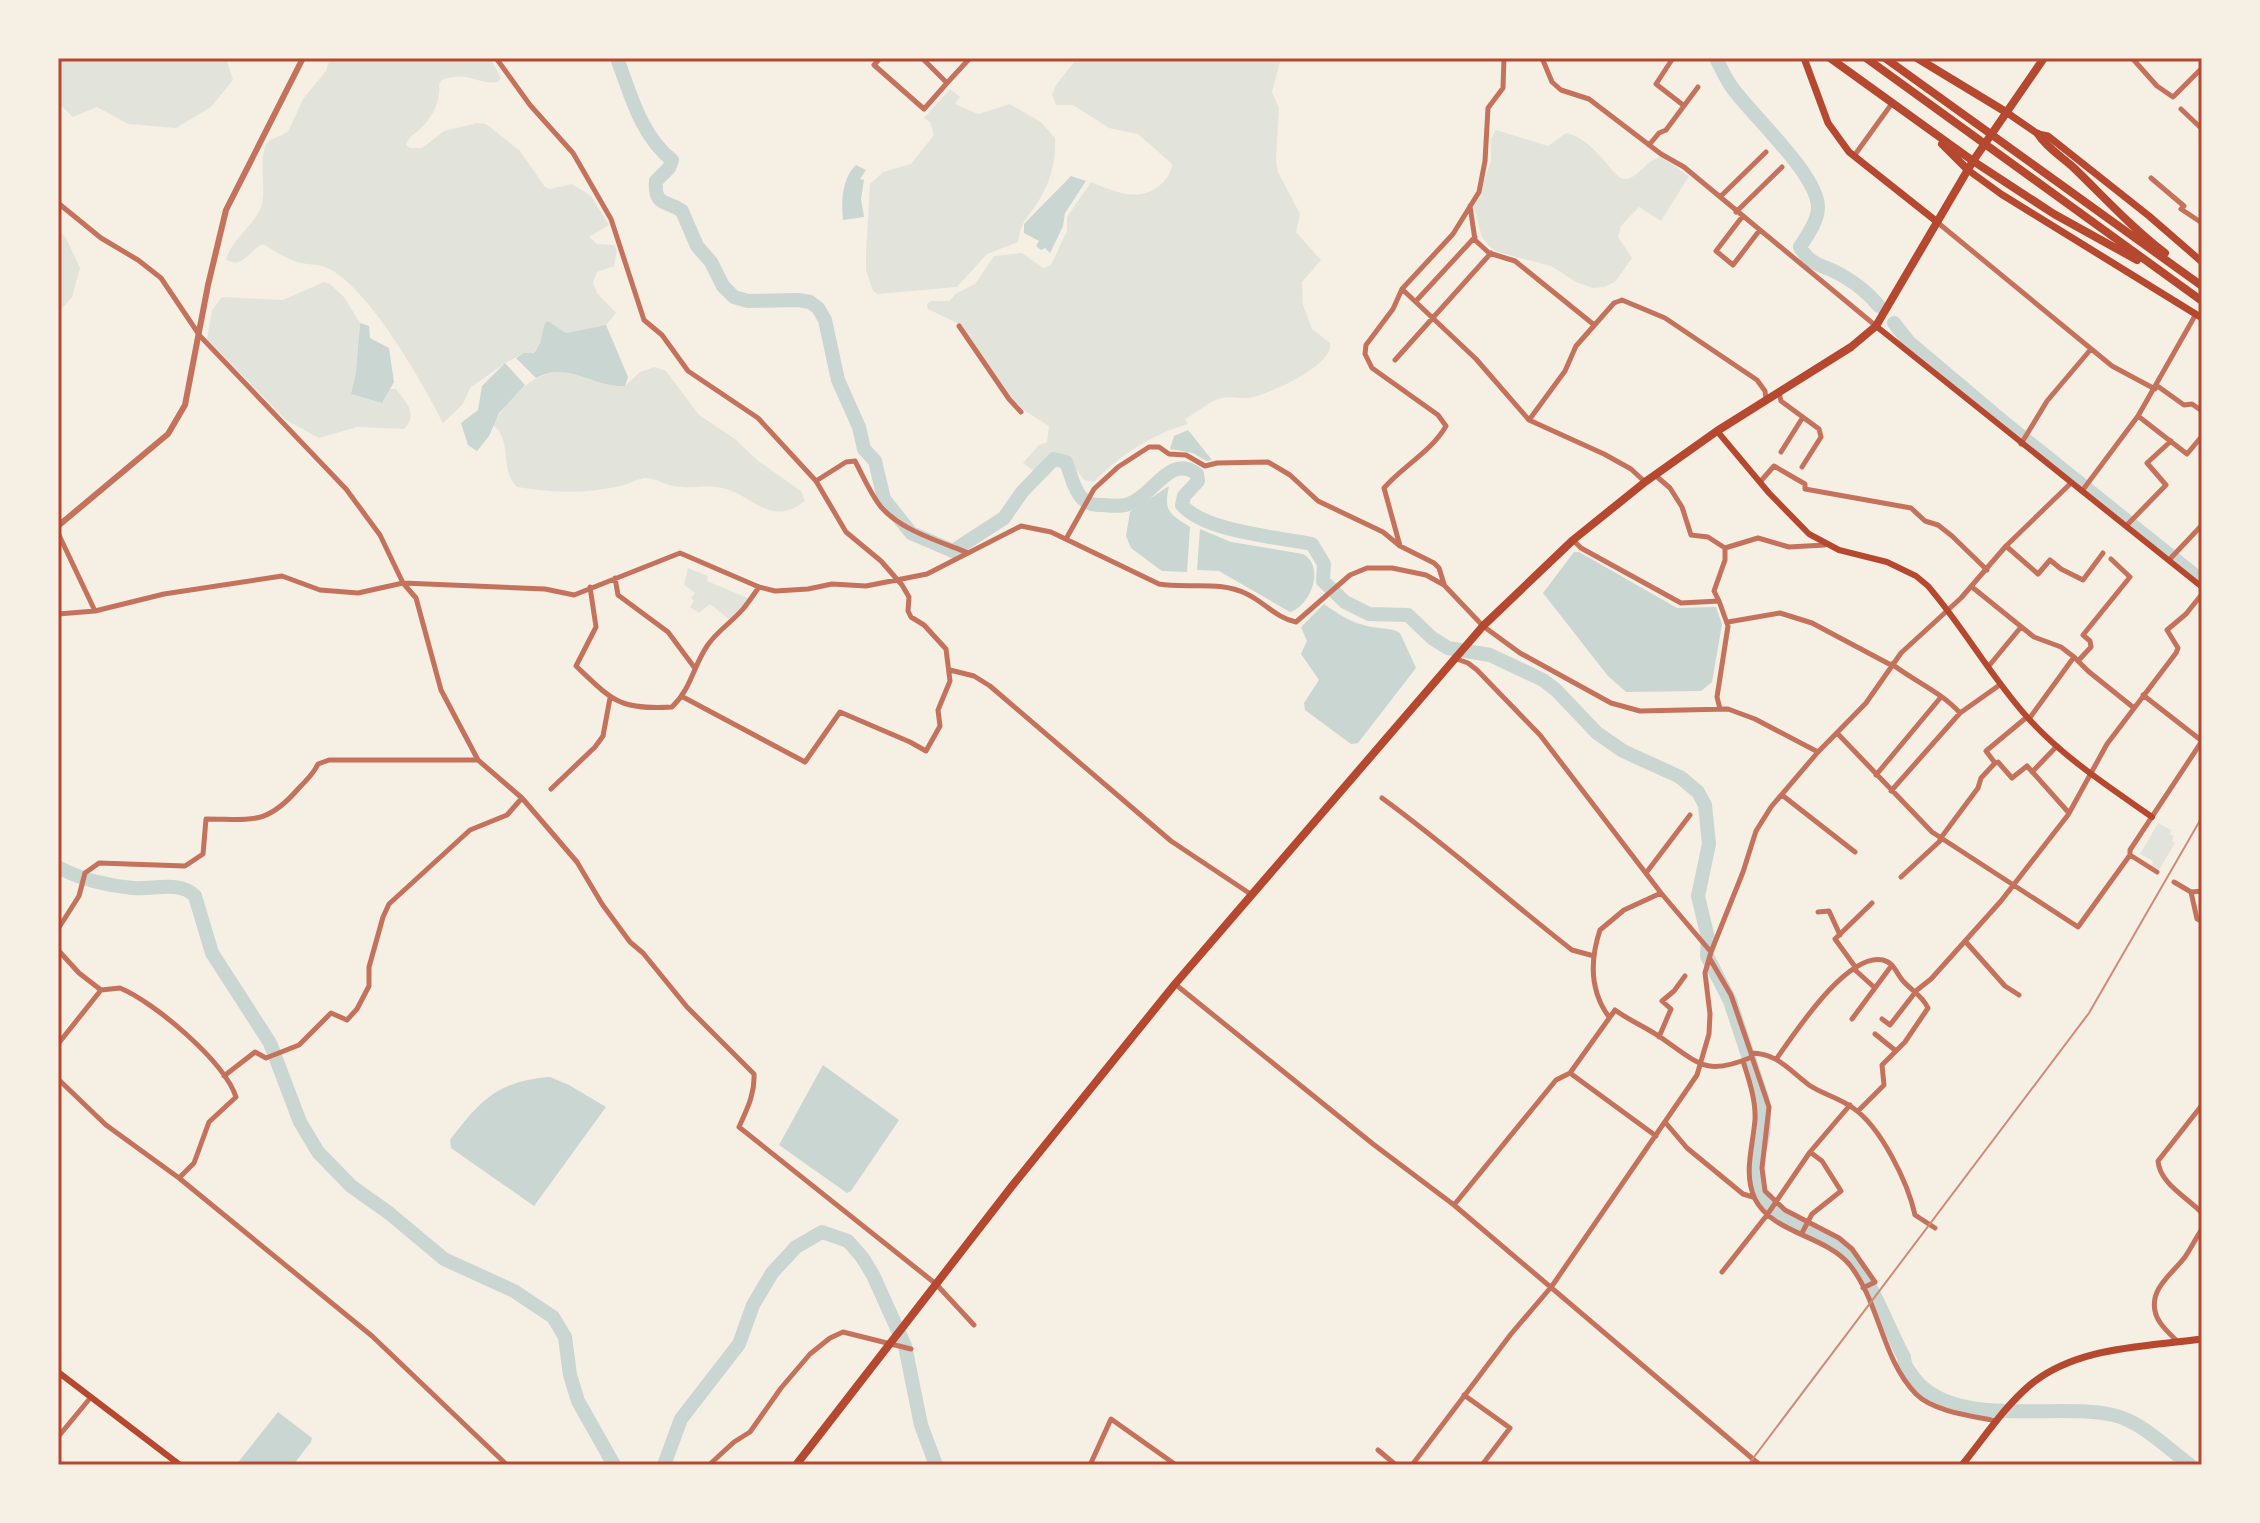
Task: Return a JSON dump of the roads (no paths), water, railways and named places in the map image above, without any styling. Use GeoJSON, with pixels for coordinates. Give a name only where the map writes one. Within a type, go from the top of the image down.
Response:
{"type":"FeatureCollection","features":[{"type":"Feature","properties":{"kind":"highway"},"geometry":{"type":"LineString","coordinates":[[1830,58],[1973,161],[2054,214],[2183,287]]}},
{"type":"Feature","properties":{"kind":"highway"},"geometry":{"type":"LineString","coordinates":[[1866,58],[2202,303]]}},
{"type":"Feature","properties":{"kind":"highway"},"geometry":{"type":"LineString","coordinates":[[1885,58],[2201,285]]}},
{"type":"Feature","properties":{"kind":"highway"},"geometry":{"type":"LineString","coordinates":[[1917,58],[2006,112]]}},
{"type":"Feature","properties":{"kind":"highway"},"geometry":{"type":"LineString","coordinates":[[796,1465],[1175,984],[1483,626],[1573,540],[1645,482],[1717,431],[1843,352],[1876,326],[1973,161],[2044,58]]}},
{"type":"Feature","properties":{"kind":"highway"},"geometry":{"type":"LineString","coordinates":[[1918,121],[1968,170]]}},
{"type":"Feature","properties":{"kind":"highway"},"geometry":{"type":"LineString","coordinates":[[2038,134],[2128,222],[2180,264],[2192,278]]}},
{"type":"Feature","properties":{"kind":"main road"},"geometry":{"type":"LineString","coordinates":[[1804,58],[1828,123],[1854,156],[1936,221]]}},
{"type":"Feature","properties":{"kind":"main road"},"geometry":{"type":"LineString","coordinates":[[2006,112],[2060,145],[2202,262]]}},
{"type":"Feature","properties":{"kind":"main road"},"geometry":{"type":"LineString","coordinates":[[1968,170],[2001,194],[2199,316],[2202,303]]}},
{"type":"Feature","properties":{"kind":"main road"},"geometry":{"type":"LineString","coordinates":[[1876,326],[2202,587]]}},
{"type":"Feature","properties":{"kind":"main road"},"geometry":{"type":"LineString","coordinates":[[1717,431],[1796,523],[1825,545],[1902,568],[1928,586],[2028,718],[2091,774],[2152,817]]}},
{"type":"Feature","properties":{"kind":"main road"},"geometry":{"type":"LineString","coordinates":[[1962,1465],[2016,1399],[2032,1383],[2058,1368],[2083,1357],[2202,1339]]}},
{"type":"Feature","properties":{"kind":"main road"},"geometry":{"type":"LineString","coordinates":[[58,1372],[180,1465]]}},
{"type":"Feature","properties":{"kind":"street"},"geometry":{"type":"LineString","coordinates":[[58,526],[168,434],[185,405],[226,210],[303,58]]}},
{"type":"Feature","properties":{"kind":"street"},"geometry":{"type":"LineString","coordinates":[[496,58],[530,105],[573,153],[611,219],[644,320],[662,335],[688,371],[758,418],[816,481],[846,532],[881,561],[909,597],[911,617],[932,632],[946,649],[950,670],[950,681],[938,710],[940,726],[926,751],[840,712],[805,762],[683,697]]}},
{"type":"Feature","properties":{"kind":"street"},"geometry":{"type":"LineString","coordinates":[[880,58],[874,65],[924,109],[970,58]]}},
{"type":"Feature","properties":{"kind":"street"},"geometry":{"type":"LineString","coordinates":[[922,58],[947,83]]}},
{"type":"Feature","properties":{"kind":"street"},"geometry":{"type":"LineString","coordinates":[[1400,546],[1384,488],[1396,474],[1428,450],[1446,426],[1438,415],[1372,368],[1365,354],[1373,333],[1393,309],[1402,289],[1453,234],[1479,192],[1484,175],[1488,108],[1503,88],[1504,58]]}},
{"type":"Feature","properties":{"kind":"street"},"geometry":{"type":"LineString","coordinates":[[1542,58],[1552,82],[1561,90],[1589,99],[1649,145],[1684,167],[1876,326]]}},
{"type":"Feature","properties":{"kind":"street"},"geometry":{"type":"LineString","coordinates":[[1673,58],[1656,84],[1683,105]]}},
{"type":"Feature","properties":{"kind":"street"},"geometry":{"type":"LineString","coordinates":[[2132,58],[2157,86],[2173,97],[2202,68]]}},
{"type":"Feature","properties":{"kind":"street"},"geometry":{"type":"LineString","coordinates":[[1649,145],[1666,130],[1698,87]]}},
{"type":"Feature","properties":{"kind":"street"},"geometry":{"type":"LineString","coordinates":[[1854,156],[1893,102]]}},
{"type":"Feature","properties":{"kind":"street"},"geometry":{"type":"LineString","coordinates":[[2181,109],[2202,129]]}},
{"type":"Feature","properties":{"kind":"street"},"geometry":{"type":"LineString","coordinates":[[1720,197],[1766,152]]}},
{"type":"Feature","properties":{"kind":"street"},"geometry":{"type":"LineString","coordinates":[[1759,231],[1733,265],[1716,251],[1739,214],[1782,167]]}},
{"type":"Feature","properties":{"kind":"street"},"geometry":{"type":"LineString","coordinates":[[2151,178],[2184,206],[2181,209],[2202,223]]}},
{"type":"Feature","properties":{"kind":"street"},"geometry":{"type":"LineString","coordinates":[[58,203],[101,238],[161,278],[200,336],[346,489],[380,535],[403,583],[416,598],[441,690],[478,760],[522,798],[577,862],[630,942],[643,953],[687,1007],[754,1074],[750,1102],[739,1127],[936,1284],[974,1325]]}},
{"type":"Feature","properties":{"kind":"street"},"geometry":{"type":"LineString","coordinates":[[1470,205],[1475,237],[1491,253],[1515,261],[1593,324]]}},
{"type":"Feature","properties":{"kind":"street"},"geometry":{"type":"LineString","coordinates":[[1936,221],[2112,366],[2156,387],[2184,405],[2192,404],[2202,411]]}},
{"type":"Feature","properties":{"kind":"street"},"geometry":{"type":"LineString","coordinates":[[1416,301],[1475,237]]}},
{"type":"Feature","properties":{"kind":"street"},"geometry":{"type":"LineString","coordinates":[[1395,360],[1491,253]]}},
{"type":"Feature","properties":{"kind":"street"},"geometry":{"type":"LineString","coordinates":[[1402,289],[1476,359],[1529,420],[1604,454],[1631,469],[1645,482]]}},
{"type":"Feature","properties":{"kind":"street"},"geometry":{"type":"LineString","coordinates":[[1529,420],[1565,371],[1576,346],[1593,324],[1614,303],[1622,300],[1665,318],[1757,380],[1765,391],[1766,400]]}},
{"type":"Feature","properties":{"kind":"street"},"geometry":{"type":"LineString","coordinates":[[2082,491],[2138,416],[2199,316]]}},
{"type":"Feature","properties":{"kind":"street"},"geometry":{"type":"LineString","coordinates":[[959,326],[1021,412]]}},
{"type":"Feature","properties":{"kind":"street"},"geometry":{"type":"LineString","coordinates":[[2021,444],[2047,401],[2091,349]]}},
{"type":"Feature","properties":{"kind":"street"},"geometry":{"type":"LineString","coordinates":[[1778,393],[1781,401],[1819,429],[1821,437],[1802,467]]}},
{"type":"Feature","properties":{"kind":"street"},"geometry":{"type":"LineString","coordinates":[[2138,416],[2187,454],[2202,436]]}},
{"type":"Feature","properties":{"kind":"street"},"geometry":{"type":"LineString","coordinates":[[1781,452],[1803,417]]}},
{"type":"Feature","properties":{"kind":"street"},"geometry":{"type":"LineString","coordinates":[[2126,526],[2166,485],[2147,463],[2171,441]]}},
{"type":"Feature","properties":{"kind":"street"},"geometry":{"type":"LineString","coordinates":[[1066,539],[1094,489],[1118,467],[1149,447],[1159,447],[1169,454],[1197,459],[1205,466],[1268,462],[1290,475],[1318,501],[1383,532],[1400,546],[1425,557],[1439,568],[1444,585]]}},
{"type":"Feature","properties":{"kind":"street"},"geometry":{"type":"LineString","coordinates":[[816,481],[846,462],[855,461],[884,511],[915,531],[967,553]]}},
{"type":"Feature","properties":{"kind":"street"},"geometry":{"type":"LineString","coordinates":[[1760,482],[1774,466],[1805,484],[1805,489],[1911,508],[1925,521],[1938,525],[1952,536],[1987,570]]}},
{"type":"Feature","properties":{"kind":"street"},"geometry":{"type":"LineString","coordinates":[[1655,475],[1670,488],[1682,507],[1691,535],[1708,537],[1725,548]]}},
{"type":"Feature","properties":{"kind":"street"},"geometry":{"type":"LineString","coordinates":[[1412,1465],[1511,1334],[1552,1286],[1702,1065],[1710,1014],[1705,973],[1756,831],[1782,795],[1818,752],[1866,703],[1892,665],[1918,636],[1972,587],[2006,546],[2071,483]]}},
{"type":"Feature","properties":{"kind":"street"},"geometry":{"type":"LineString","coordinates":[[2169,560],[2202,525]]}},
{"type":"Feature","properties":{"kind":"street"},"geometry":{"type":"LineString","coordinates":[[58,614],[95,611],[164,594],[282,576],[320,590],[358,593],[403,583],[545,589],[574,595],[680,553],[775,591],[832,584],[866,586],[927,574],[1021,526],[1066,539],[1159,584],[1227,587],[1248,594],[1286,620],[1296,622],[1350,575],[1367,568],[1392,568],[1426,575],[1444,585],[1483,626],[1520,653],[1622,707],[1640,711],[1720,709],[1740,712],[1818,752]]}},
{"type":"Feature","properties":{"kind":"street"},"geometry":{"type":"LineString","coordinates":[[58,533],[95,611]]}},
{"type":"Feature","properties":{"kind":"street"},"geometry":{"type":"LineString","coordinates":[[1725,548],[1758,538],[1789,547],[1825,545]]}},
{"type":"Feature","properties":{"kind":"street"},"geometry":{"type":"LineString","coordinates":[[1573,540],[1581,548],[1681,603],[1719,601]]}},
{"type":"Feature","properties":{"kind":"street"},"geometry":{"type":"LineString","coordinates":[[2006,546],[2038,574],[2050,560],[2083,580],[2103,553]]}},
{"type":"Feature","properties":{"kind":"street"},"geometry":{"type":"LineString","coordinates":[[1720,709],[1717,697],[1728,622],[1714,591],[1725,560],[1725,548]]}},
{"type":"Feature","properties":{"kind":"street"},"geometry":{"type":"LineString","coordinates":[[2069,813],[2027,766],[2012,778],[1986,751],[2028,718],[2076,659],[2091,647],[2090,641],[2083,635],[2130,577],[2111,559]]}},
{"type":"Feature","properties":{"kind":"street"},"geometry":{"type":"LineString","coordinates":[[615,578],[618,595],[668,632],[694,668]]}},
{"type":"Feature","properties":{"kind":"street"},"geometry":{"type":"LineString","coordinates":[[590,587],[596,627],[576,666],[610,698],[646,708],[672,707],[683,697],[691,684],[694,668],[709,643],[744,608],[759,587]]}},
{"type":"Feature","properties":{"kind":"street"},"geometry":{"type":"LineString","coordinates":[[1972,587],[2034,637],[2061,647],[2134,708]]}},
{"type":"Feature","properties":{"kind":"street"},"geometry":{"type":"LineString","coordinates":[[1882,1019],[1890,1025],[1917,990],[1931,979],[2001,901],[2069,813],[2107,744],[2176,653],[2178,648],[2167,630],[2186,614],[2202,594]]}},
{"type":"Feature","properties":{"kind":"street"},"geometry":{"type":"LineString","coordinates":[[1728,622],[1780,613],[1812,623],[1892,665],[1960,713]]}},
{"type":"Feature","properties":{"kind":"street"},"geometry":{"type":"LineString","coordinates":[[1988,667],[2021,627]]}},
{"type":"Feature","properties":{"kind":"street"},"geometry":{"type":"LineString","coordinates":[[1453,658],[1477,670],[1540,735],[1710,955],[1731,995],[1748,1058],[1755,1117],[1749,1166],[1754,1197],[1768,1214],[1830,1248],[1849,1265],[1863,1288],[1882,1336],[1902,1374],[1918,1396],[1936,1405],[1998,1419]]}},
{"type":"Feature","properties":{"kind":"street"},"geometry":{"type":"LineString","coordinates":[[950,670],[974,676],[990,686],[1171,841],[1252,895]]}},
{"type":"Feature","properties":{"kind":"street"},"geometry":{"type":"LineString","coordinates":[[1891,791],[1960,713],[2001,684]]}},
{"type":"Feature","properties":{"kind":"street"},"geometry":{"type":"LineString","coordinates":[[1837,733],[1941,839],[2078,927],[2130,855],[2130,850],[2202,741],[2143,695]]}},
{"type":"Feature","properties":{"kind":"street"},"geometry":{"type":"LineString","coordinates":[[1876,775],[1941,697]]}},
{"type":"Feature","properties":{"kind":"street"},"geometry":{"type":"LineString","coordinates":[[551,789],[603,736],[610,698]]}},
{"type":"Feature","properties":{"kind":"street"},"geometry":{"type":"LineString","coordinates":[[2032,772],[2057,746]]}},
{"type":"Feature","properties":{"kind":"street"},"geometry":{"type":"LineString","coordinates":[[58,929],[79,896],[85,873],[99,863],[185,866],[203,854],[206,819],[260,819],[287,802],[314,774],[318,764],[329,760],[478,760]]}},
{"type":"Feature","properties":{"kind":"street"},"geometry":{"type":"LineString","coordinates":[[1901,877],[1941,839],[1978,788],[1981,778],[1995,763]]}},
{"type":"Feature","properties":{"kind":"street"},"geometry":{"type":"LineString","coordinates":[[1782,795],[1855,852]]}},
{"type":"Feature","properties":{"kind":"street"},"geometry":{"type":"LineString","coordinates":[[224,1076],[255,1052],[266,1058],[292,1049],[331,1013],[347,1020],[357,1009],[369,986],[369,967],[389,904],[470,830],[507,815],[522,798]]}},
{"type":"Feature","properties":{"kind":"street"},"geometry":{"type":"LineString","coordinates":[[1382,798],[1442,841],[1462,862],[1572,950],[1594,956]]}},
{"type":"Feature","properties":{"kind":"street"},"geometry":{"type":"LineString","coordinates":[[1646,873],[1690,815]]}},
{"type":"Feature","properties":{"kind":"street"},"geometry":{"type":"LineString","coordinates":[[2130,855],[2157,872]]}},
{"type":"Feature","properties":{"kind":"street"},"geometry":{"type":"LineString","coordinates":[[2174,882],[2191,892],[2202,891]]}},
{"type":"Feature","properties":{"kind":"street"},"geometry":{"type":"LineString","coordinates":[[2191,892],[2197,919],[2202,921]]}},
{"type":"Feature","properties":{"kind":"street"},"geometry":{"type":"LineString","coordinates":[[1609,1017],[1595,992],[1594,956],[1600,930],[1624,910],[1661,893]]}},
{"type":"Feature","properties":{"kind":"street"},"geometry":{"type":"LineString","coordinates":[[1872,903],[1835,939],[1855,968],[1875,988]]}},
{"type":"Feature","properties":{"kind":"street"},"geometry":{"type":"LineString","coordinates":[[1818,912],[1829,911],[1840,935]]}},
{"type":"Feature","properties":{"kind":"street"},"geometry":{"type":"LineString","coordinates":[[1965,941],[2005,986],[2019,995]]}},
{"type":"Feature","properties":{"kind":"street"},"geometry":{"type":"LineString","coordinates":[[58,950],[79,973],[101,990],[120,988],[129,992],[194,1041],[224,1076],[236,1097],[209,1122],[194,1163],[179,1178]]}},
{"type":"Feature","properties":{"kind":"street"},"geometry":{"type":"LineString","coordinates":[[1777,1058],[1814,1005],[1855,968],[1878,960],[1886,961],[1906,985],[1917,990],[1928,1008],[1916,1029],[1882,1065],[1884,1085],[1858,1111]]}},
{"type":"Feature","properties":{"kind":"street"},"geometry":{"type":"LineString","coordinates":[[1852,1019],[1892,965]]}},
{"type":"Feature","properties":{"kind":"street"},"geometry":{"type":"LineString","coordinates":[[1659,1037],[1671,1009],[1662,1001],[1685,976]]}},
{"type":"Feature","properties":{"kind":"street"},"geometry":{"type":"LineString","coordinates":[[1175,984],[1373,1144],[1454,1205],[1760,1465]]}},
{"type":"Feature","properties":{"kind":"street"},"geometry":{"type":"LineString","coordinates":[[58,1044],[101,990]]}},
{"type":"Feature","properties":{"kind":"street"},"geometry":{"type":"LineString","coordinates":[[1454,1205],[1556,1080],[1570,1073],[1615,1010],[1692,1062],[1727,1068],[1748,1058],[1777,1058],[1812,1087],[1850,1105],[1884,1144],[1911,1198],[1915,1215],[1935,1228]]}},
{"type":"Feature","properties":{"kind":"street"},"geometry":{"type":"LineString","coordinates":[[1875,1034],[1896,1051]]}},
{"type":"Feature","properties":{"kind":"street"},"geometry":{"type":"LineString","coordinates":[[1748,1058],[1769,1107],[1762,1181],[1765,1191],[1774,1203],[1839,1238],[1863,1261],[1875,1282],[1863,1288]]}},
{"type":"Feature","properties":{"kind":"street"},"geometry":{"type":"LineString","coordinates":[[1570,1073],[1656,1136]]}},
{"type":"Feature","properties":{"kind":"street"},"geometry":{"type":"LineString","coordinates":[[58,1079],[106,1125],[179,1178],[372,1336],[507,1465]]}},
{"type":"Feature","properties":{"kind":"street"},"geometry":{"type":"LineString","coordinates":[[1722,1272],[1768,1214],[1810,1152],[1850,1105]]}},
{"type":"Feature","properties":{"kind":"street"},"geometry":{"type":"LineString","coordinates":[[2202,1105],[2158,1161],[2165,1179],[2202,1213]]}},
{"type":"Feature","properties":{"kind":"street"},"geometry":{"type":"LineString","coordinates":[[1665,1122],[1687,1148],[1709,1167],[1743,1194],[1754,1197]]}},
{"type":"Feature","properties":{"kind":"street"},"geometry":{"type":"LineString","coordinates":[[1802,1233],[1812,1214],[1841,1191],[1822,1161],[1810,1152]]}},
{"type":"Feature","properties":{"kind":"street"},"geometry":{"type":"LineString","coordinates":[[2178,1343],[2163,1327],[2155,1311],[2158,1287],[2186,1256],[2202,1229]]}},
{"type":"Feature","properties":{"kind":"street"},"geometry":{"type":"LineString","coordinates":[[709,1465],[750,1432],[781,1388],[810,1354],[830,1338],[843,1332],[892,1340],[911,1349]]}},
{"type":"Feature","properties":{"kind":"street"},"geometry":{"type":"LineString","coordinates":[[1464,1395],[1510,1428],[1482,1465]]}},
{"type":"Feature","properties":{"kind":"street"},"geometry":{"type":"LineString","coordinates":[[58,1437],[91,1397]]}},
{"type":"Feature","properties":{"kind":"street"},"geometry":{"type":"LineString","coordinates":[[1090,1465],[1111,1419],[1176,1465]]}},
{"type":"Feature","properties":{"kind":"street"},"geometry":{"type":"LineString","coordinates":[[1378,1450],[1396,1465]]}},
{"type":"Feature","properties":{"kind":"waterway"},"geometry":{"type":"LineString","coordinates":[[617,58],[644,126],[672,160],[669,168],[656,181],[657,195],[663,202],[682,211],[697,246],[711,262],[723,286],[734,297],[748,301],[798,300],[810,302],[818,308],[825,320],[838,380],[859,427],[864,449],[875,461],[884,499],[911,533],[953,551],[1004,518],[1022,492],[1054,459],[1066,462],[1078,493],[1086,502],[1097,505],[1129,504],[1170,472],[1187,469],[1197,474],[1198,481],[1184,496],[1182,505],[1193,514],[1224,527],[1312,544],[1324,564],[1323,581],[1345,602],[1369,614],[1408,615],[1432,638],[1448,648],[1490,655],[1543,680],[1597,733],[1623,751],[1680,777],[1698,792],[1705,805],[1709,844],[1698,896],[1708,938],[1707,956],[1730,1001],[1762,1098],[1764,1130],[1755,1178],[1762,1198],[1782,1217],[1836,1245],[1855,1262],[1878,1302],[1907,1368],[1931,1394],[1954,1404],[1979,1409],[2113,1415],[2144,1429],[2190,1465]]}},
{"type":"Feature","properties":{"kind":"waterway"},"geometry":{"type":"LineString","coordinates":[[1716,58],[1731,86],[1795,161],[1815,193],[1818,207],[1816,218],[1800,247],[1809,259],[1853,282],[1879,306]]}},
{"type":"Feature","properties":{"kind":"waterway"},"geometry":{"type":"LineString","coordinates":[[1894,323],[1909,342],[2006,424],[2202,581]]}},
{"type":"Feature","properties":{"kind":"waterway"},"geometry":{"type":"LineString","coordinates":[[58,867],[104,884],[133,888],[174,887],[195,896],[212,953],[270,1043],[300,1122],[318,1152],[351,1186],[444,1259],[514,1291],[553,1317],[565,1337],[570,1375],[578,1401],[614,1465]]}},
{"type":"Feature","properties":{"kind":"waterway"},"geometry":{"type":"LineString","coordinates":[[664,1465],[681,1419],[739,1344],[753,1305],[772,1273],[796,1247],[822,1232],[848,1241],[873,1275],[905,1346],[921,1425],[936,1465]]}},
{"type":"Feature","properties":{"kind":"railway"},"geometry":{"type":"LineString","coordinates":[[1748,1465],[2089,1013],[2202,817]]}}]}
